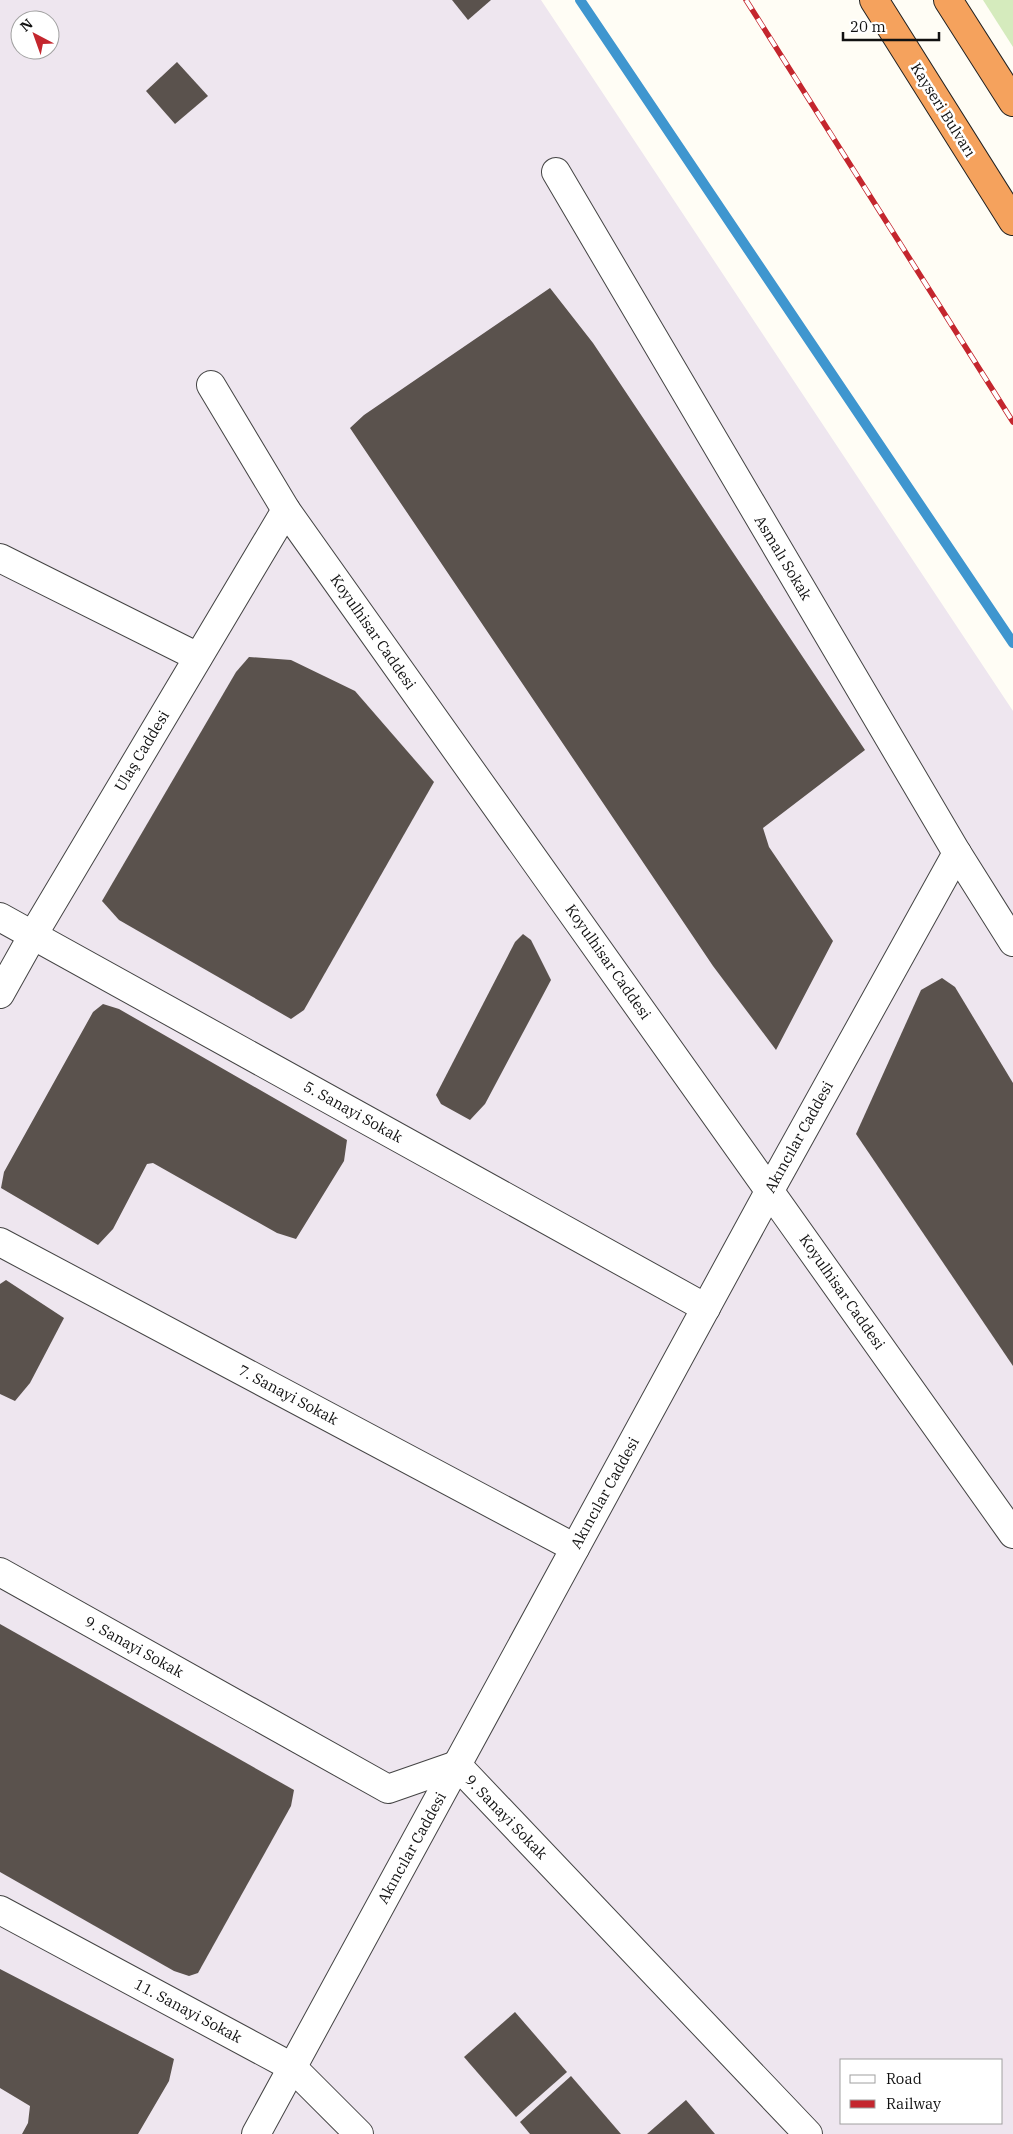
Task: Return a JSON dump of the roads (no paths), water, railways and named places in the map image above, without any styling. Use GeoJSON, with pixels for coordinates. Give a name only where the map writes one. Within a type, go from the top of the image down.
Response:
{"type":"FeatureCollection","features":[{"type":"Feature","properties":{"kind":"highway","name":"Kayseri Bulvarı"},"geometry":{"type":"LineString","coordinates":[[874,0],[1013,221]]}},
{"type":"Feature","properties":{"kind":"highway"},"geometry":{"type":"LineString","coordinates":[[948,0],[1013,102]]}},
{"type":"Feature","properties":{"kind":"street","name":"Asmalı Sokak"},"geometry":{"type":"LineString","coordinates":[[556,172],[957,853],[1013,942]]}},
{"type":"Feature","properties":{"kind":"street","name":"Koyulhisar Caddesi"},"geometry":{"type":"LineString","coordinates":[[211,385],[286,510],[1013,1534]]}},
{"type":"Feature","properties":{"kind":"street","name":"Ulaş Caddesi"},"geometry":{"type":"LineString","coordinates":[[0,994],[32,935],[286,510]]}},
{"type":"Feature","properties":{"kind":"street"},"geometry":{"type":"LineString","coordinates":[[0,558],[198,658]]}},
{"type":"Feature","properties":{"kind":"street","name":"Akıncılar Caddesi"},"geometry":{"type":"LineString","coordinates":[[256,2134],[770,1190],[957,853]]}},
{"type":"Feature","properties":{"kind":"street","name":"5. Sanayi Sokak"},"geometry":{"type":"LineString","coordinates":[[0,917],[706,1308]]}},
{"type":"Feature","properties":{"kind":"street","name":"7. Sanayi Sokak"},"geometry":{"type":"LineString","coordinates":[[0,1242],[575,1548]]}},
{"type":"Feature","properties":{"kind":"street","name":"9. Sanayi Sokak"},"geometry":{"type":"LineString","coordinates":[[0,1572],[388,1788],[457,1765],[808,2134]]}},
{"type":"Feature","properties":{"kind":"street","name":"11. Sanayi Sokak"},"geometry":{"type":"LineString","coordinates":[[0,1910],[292,2067],[359,2134]]}},
{"type":"Feature","properties":{"kind":"waterway"},"geometry":{"type":"LineString","coordinates":[[580,0],[1013,643]]}},
{"type":"Feature","properties":{"kind":"railway"},"geometry":{"type":"LineString","coordinates":[[746,0],[1013,422]]}}]}
